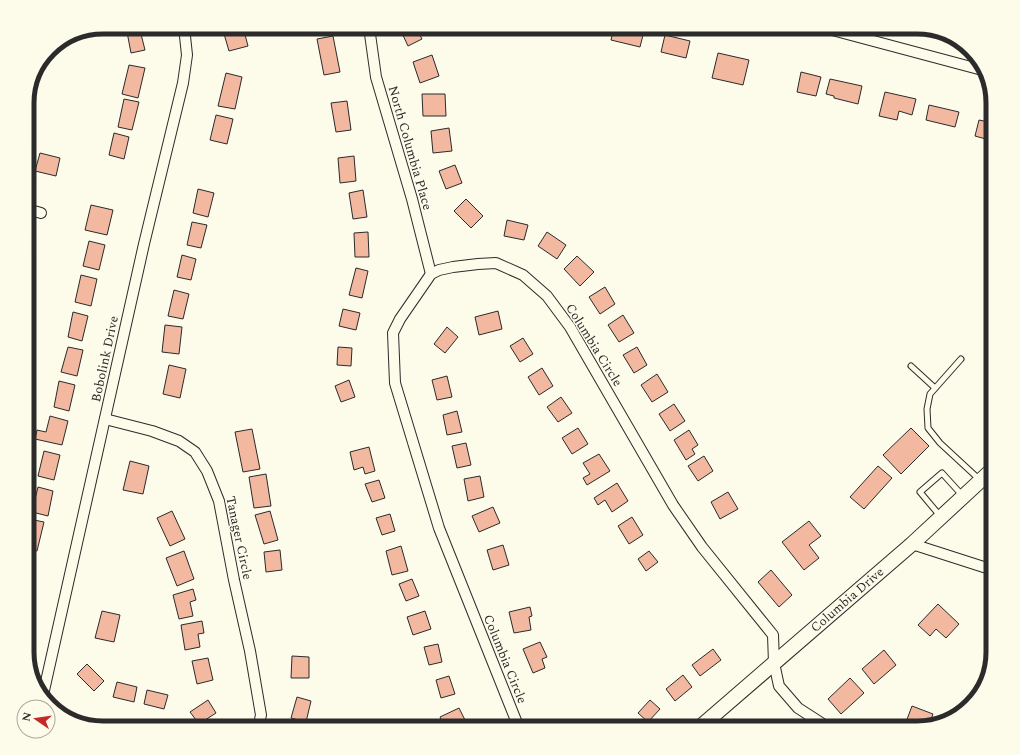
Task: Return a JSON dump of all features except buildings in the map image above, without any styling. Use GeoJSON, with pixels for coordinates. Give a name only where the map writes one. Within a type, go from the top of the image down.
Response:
{"type":"FeatureCollection","features":[{"type":"Feature","properties":{"kind":"main road","name":"Columbia Drive"},"geometry":{"type":"LineString","coordinates":[[707,721],[912,544],[986,475]]}},
{"type":"Feature","properties":{"kind":"street","name":"Bobolink Drive"},"geometry":{"type":"LineString","coordinates":[[45,689],[144,244],[183,84],[187,55],[185,34]]}},
{"type":"Feature","properties":{"kind":"street","name":"North Columbia Place"},"geometry":{"type":"LineString","coordinates":[[370,34],[376,77],[412,199],[431,274]]}},
{"type":"Feature","properties":{"kind":"street"},"geometry":{"type":"LineString","coordinates":[[847,34],[977,69]]}},
{"type":"Feature","properties":{"kind":"street"},"geometry":{"type":"LineString","coordinates":[[34,211],[41,213]]}},
{"type":"Feature","properties":{"kind":"street","name":"Columbia Circle"},"geometry":{"type":"LineString","coordinates":[[516,721],[439,528],[395,383],[393,333],[400,319],[431,274],[439,270],[453,267],[478,264],[496,263],[523,275],[547,296],[570,327],[672,505],[702,548],[773,635],[774,663],[779,686],[798,708],[818,721]]}},
{"type":"Feature","properties":{"kind":"street","name":"Tanager Circle"},"geometry":{"type":"LineString","coordinates":[[105,419],[152,431],[179,441],[196,452],[207,472],[219,501],[262,715],[260,721]]}},
{"type":"Feature","properties":{"kind":"street"},"geometry":{"type":"LineString","coordinates":[[912,544],[986,568]]}},
{"type":"Feature","properties":{"kind":"lane"},"geometry":{"type":"LineString","coordinates":[[961,359],[930,394],[927,410],[928,428],[940,443],[980,481]]}},
{"type":"Feature","properties":{"kind":"lane"},"geometry":{"type":"LineString","coordinates":[[911,366],[935,388]]}},
{"type":"Feature","properties":{"kind":"lane"},"geometry":{"type":"LineString","coordinates":[[941,517],[920,492],[942,473],[963,497]]}}]}
